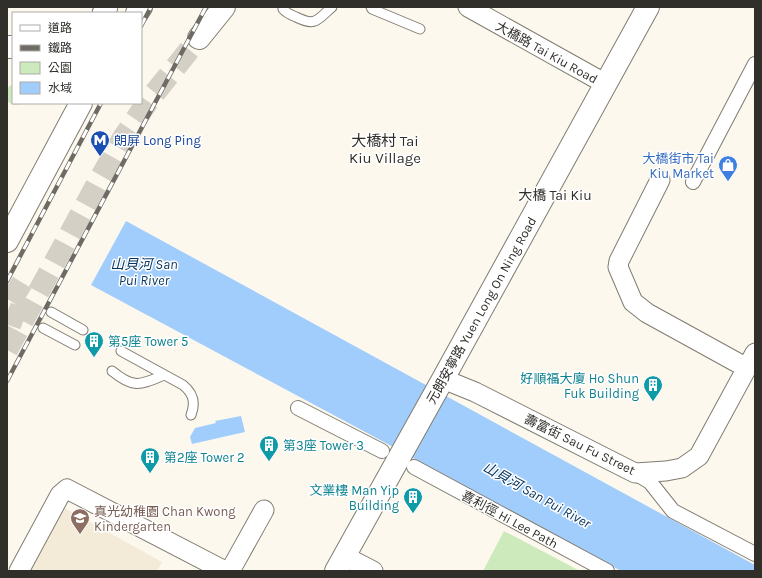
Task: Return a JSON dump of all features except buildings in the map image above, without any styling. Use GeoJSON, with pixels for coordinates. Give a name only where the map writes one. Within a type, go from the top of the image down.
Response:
{"type":"FeatureCollection","features":[{"type":"Feature","properties":{"kind":"street"},"geometry":{"type":"LineString","coordinates":[[199,38],[224,7]]}},
{"type":"Feature","properties":{"kind":"street","name":"大橋路 Tai Kiu Road"},"geometry":{"type":"LineString","coordinates":[[468,7],[606,84]]}},
{"type":"Feature","properties":{"kind":"street","name":"元朗安寧路 Yuen Long On Ning Road"},"geometry":{"type":"LineString","coordinates":[[340,563],[648,7]]}},
{"type":"Feature","properties":{"kind":"street"},"geometry":{"type":"LineString","coordinates":[[693,182],[753,71]]}},
{"type":"Feature","properties":{"kind":"street"},"geometry":{"type":"LineString","coordinates":[[7,241],[80,104]]}},
{"type":"Feature","properties":{"kind":"street"},"geometry":{"type":"LineString","coordinates":[[660,180],[619,261],[618,267],[632,302],[647,313],[751,360]]}},
{"type":"Feature","properties":{"kind":"street","name":"壽富街 Sau Fu Street"},"geometry":{"type":"LineString","coordinates":[[442,381],[475,392],[635,473],[682,468],[699,456],[751,360]]}},
{"type":"Feature","properties":{"kind":"street","name":"喜利徑 Hi Lee Path"},"geometry":{"type":"LineString","coordinates":[[298,408],[398,459],[607,571]]}},
{"type":"Feature","properties":{"kind":"street"},"geometry":{"type":"LineString","coordinates":[[635,473],[650,482],[673,511],[755,554]]}},
{"type":"Feature","properties":{"kind":"street"},"geometry":{"type":"LineString","coordinates":[[19,571],[60,495],[67,489],[72,490],[225,571]]}},
{"type":"Feature","properties":{"kind":"street"},"geometry":{"type":"LineString","coordinates":[[230,571],[264,510]]}},
{"type":"Feature","properties":{"kind":"street"},"geometry":{"type":"LineString","coordinates":[[340,563],[373,571]]}},
{"type":"Feature","properties":{"kind":"lane"},"geometry":{"type":"LineString","coordinates":[[284,7],[283,9],[285,12],[306,22],[312,23],[332,7]]}},
{"type":"Feature","properties":{"kind":"lane"},"geometry":{"type":"LineString","coordinates":[[371,7],[372,9],[420,29]]}},
{"type":"Feature","properties":{"kind":"lane"},"geometry":{"type":"LineString","coordinates":[[51,312],[83,330]]}},
{"type":"Feature","properties":{"kind":"lane"},"geometry":{"type":"LineString","coordinates":[[43,328],[75,345]]}},
{"type":"Feature","properties":{"kind":"lane"},"geometry":{"type":"LineString","coordinates":[[121,351],[188,389],[194,402],[194,408],[191,415]]}},
{"type":"Feature","properties":{"kind":"lane"},"geometry":{"type":"LineString","coordinates":[[112,371],[136,384],[144,384],[164,375]]}},
{"type":"Feature","properties":{"kind":"shaded area","name":"真光幼稚園 Chan Kwong Kindergarten"},"geometry":{"type":"Polygon","coordinates":[[[63,507],[162,562],[157,571],[29,571],[63,507]]]}},
{"type":"Feature","properties":{"kind":"green space"},"geometry":{"type":"Polygon","coordinates":[[[12,85],[12,104],[7,101],[7,88],[12,85]]]}},
{"type":"Feature","properties":{"kind":"green space"},"geometry":{"type":"Polygon","coordinates":[[[504,531],[580,571],[483,571],[504,531]]]}},
{"type":"Feature","properties":{"kind":"water","name":"山貝河 San Pui River"},"geometry":{"type":"Polygon","coordinates":[[[126,221],[755,565],[755,571],[621,571],[91,285],[126,221]]]}},
{"type":"Feature","properties":{"kind":"water"},"geometry":{"type":"Polygon","coordinates":[[[241,416],[245,432],[192,444],[190,437],[195,428],[216,423],[215,421],[241,416]]]}},
{"type":"Feature","properties":{"kind":"tunnel"},"geometry":{"type":"LineString","coordinates":[[7,350],[123,138],[149,100],[199,38]]}},
{"type":"Feature","properties":{"kind":"tunnel"},"geometry":{"type":"LineString","coordinates":[[7,286],[33,302]]}},
{"type":"Feature","properties":{"kind":"tunnel"},"geometry":{"type":"LineString","coordinates":[[7,313],[24,319]]}},
{"type":"Feature","properties":{"kind":"railway"},"geometry":{"type":"LineString","coordinates":[[142,24],[151,7]]}},
{"type":"Feature","properties":{"kind":"railway"},"geometry":{"type":"LineString","coordinates":[[7,381],[206,7]]}},
{"type":"Feature","properties":{"kind":"railway"},"geometry":{"type":"LineString","coordinates":[[7,281],[100,104]]}},
{"type":"Feature","properties":{"kind":"place","name":"朗屏 Long Ping"},"geometry":{"type":"Point","coordinates":[100,157]}},
{"type":"Feature","properties":{"kind":"place","name":"大橋街市 Tai Kiu Market"},"geometry":{"type":"Point","coordinates":[728,182]}},
{"type":"Feature","properties":{"kind":"place","name":"第5座 Tower 5"},"geometry":{"type":"Point","coordinates":[94,358]}},
{"type":"Feature","properties":{"kind":"place","name":"好順福大廈 Ho Shun Fuk Building"},"geometry":{"type":"Point","coordinates":[653,402]}},
{"type":"Feature","properties":{"kind":"place","name":"第3座 Tower 3"},"geometry":{"type":"Point","coordinates":[269,462]}},
{"type":"Feature","properties":{"kind":"place","name":"第2座 Tower 2"},"geometry":{"type":"Point","coordinates":[150,474]}},
{"type":"Feature","properties":{"kind":"place","name":"文業樓 Man Yip Building"},"geometry":{"type":"Point","coordinates":[413,514]}},
{"type":"Feature","properties":{"kind":"place","name":"真光幼稚園 Chan Kwong Kindergarten"},"geometry":{"type":"Point","coordinates":[80,535]}},
{"type":"Feature","properties":{"kind":"district","name":"大橋村 Tai Kiu Village"},"geometry":{"type":"Point","coordinates":[385,150]}},
{"type":"Feature","properties":{"kind":"district","name":"大橋 Tai Kiu"},"geometry":{"type":"Point","coordinates":[555,195]}}]}
